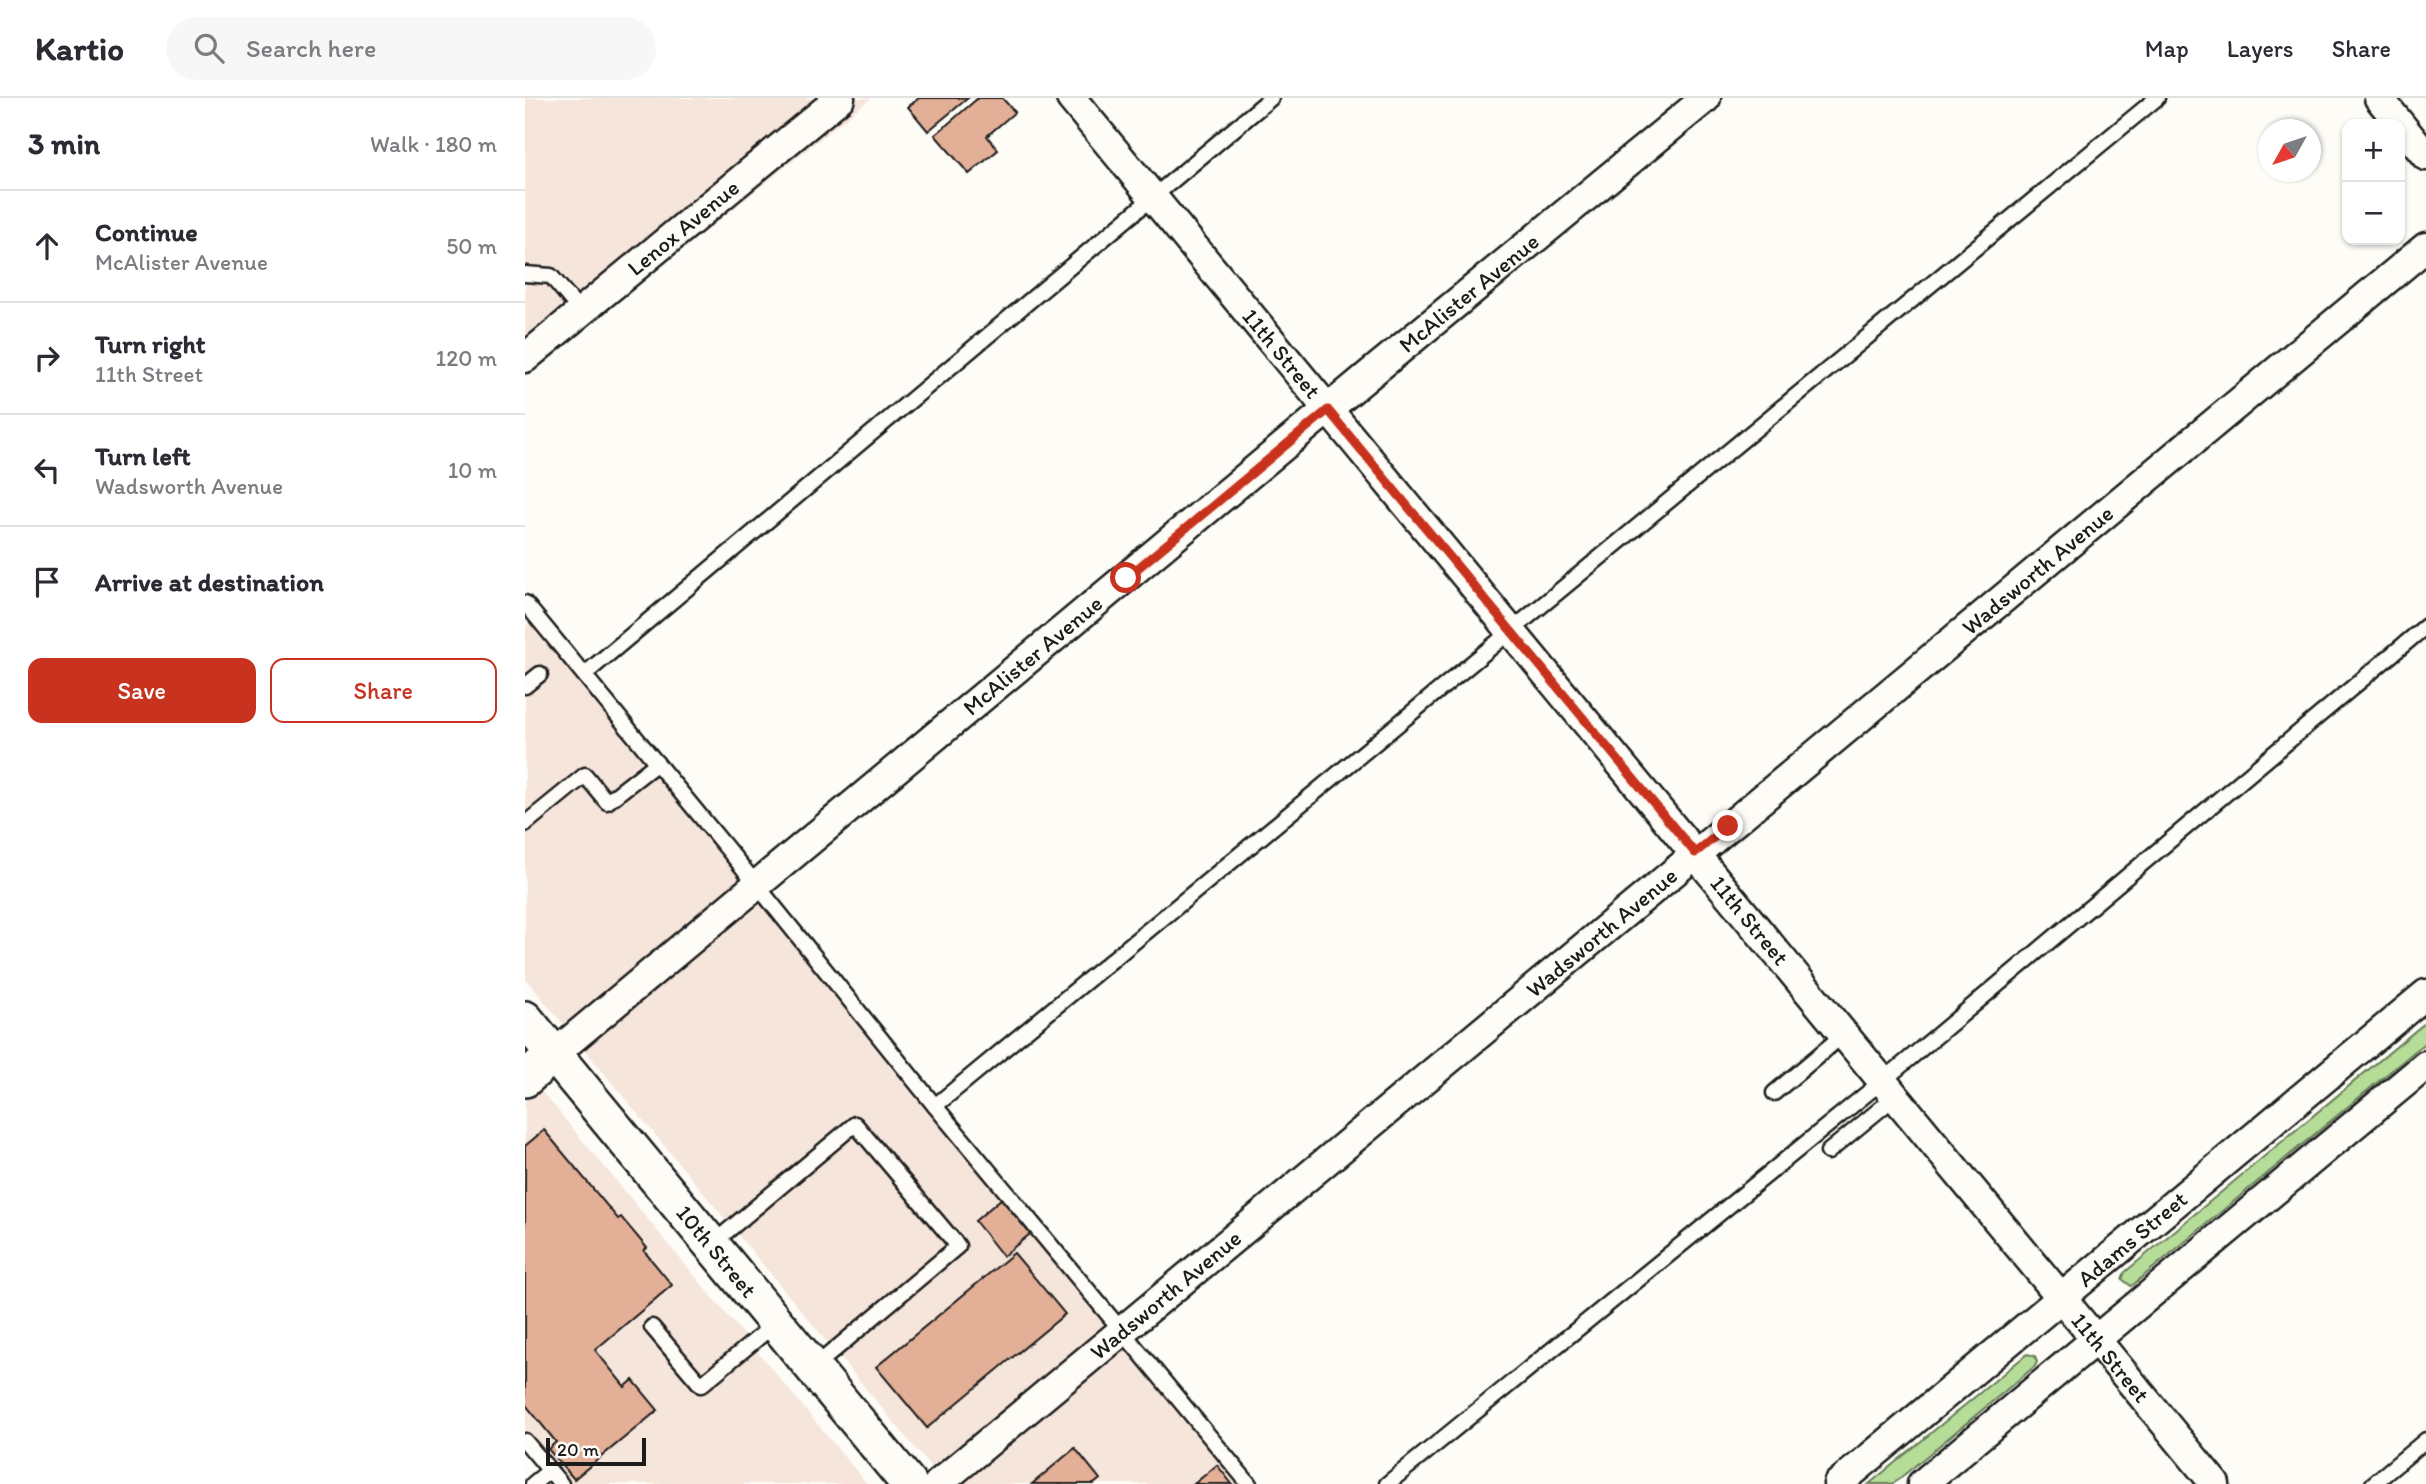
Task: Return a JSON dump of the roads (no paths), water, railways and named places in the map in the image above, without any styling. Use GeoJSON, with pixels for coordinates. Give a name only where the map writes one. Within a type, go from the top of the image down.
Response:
{"type":"FeatureCollection","features":[{"type":"Feature","properties":{"kind":"street","name":"Lenox Avenue"},"geometry":{"type":"LineString","coordinates":[[525,358],[840,98]]}},
{"type":"Feature","properties":{"kind":"street","name":"11th Street"},"geometry":{"type":"LineString","coordinates":[[1071,98],[2215,1484]]}},
{"type":"Feature","properties":{"kind":"street","name":"McAlister Avenue"},"geometry":{"type":"LineString","coordinates":[[554,1054],[1705,98]]}},
{"type":"Feature","properties":{"kind":"street"},"geometry":{"type":"LineString","coordinates":[[2379,98],[2426,156]]}},
{"type":"Feature","properties":{"kind":"street","name":"Wadsworth Avenue"},"geometry":{"type":"LineString","coordinates":[[938,1484],[2426,247]]}},
{"type":"Feature","properties":{"kind":"street","name":"Adams Street"},"geometry":{"type":"LineString","coordinates":[[1838,1484],[2426,994]]}},
{"type":"Feature","properties":{"kind":"street","name":"10th Street"},"geometry":{"type":"LineString","coordinates":[[525,1019],[909,1484]]}},
{"type":"Feature","properties":{"kind":"street"},"geometry":{"type":"LineString","coordinates":[[525,1079],[554,1054]]}},
{"type":"Feature","properties":{"kind":"street"},"geometry":{"type":"LineString","coordinates":[[1922,1484],[2426,1065]]}},
{"type":"Feature","properties":{"kind":"lane"},"geometry":{"type":"LineString","coordinates":[[585,674],[1271,98]]}},
{"type":"Feature","properties":{"kind":"lane"},"geometry":{"type":"LineString","coordinates":[[935,1107],[2157,98]]}},
{"type":"Feature","properties":{"kind":"lane"},"geometry":{"type":"LineString","coordinates":[[525,274],[551,276],[581,312]]}},
{"type":"Feature","properties":{"kind":"lane"},"geometry":{"type":"LineString","coordinates":[[525,603],[935,1107],[1249,1484]]}},
{"type":"Feature","properties":{"kind":"lane"},"geometry":{"type":"LineString","coordinates":[[1387,1484],[1889,1088],[2426,626]]}},
{"type":"Feature","properties":{"kind":"lane"},"geometry":{"type":"LineString","coordinates":[[525,686],[540,674]]}},
{"type":"Feature","properties":{"kind":"lane"},"geometry":{"type":"LineString","coordinates":[[525,824],[585,775],[607,802],[657,763]]}},
{"type":"Feature","properties":{"kind":"lane"},"geometry":{"type":"LineString","coordinates":[[1774,1093],[1844,1034]]}},
{"type":"Feature","properties":{"kind":"lane"},"geometry":{"type":"LineString","coordinates":[[1828,1152],[1889,1088]]}},
{"type":"Feature","properties":{"kind":"lane"},"geometry":{"type":"LineString","coordinates":[[711,1245],[855,1124],[958,1246],[813,1368]]}},
{"type":"Feature","properties":{"kind":"lane"},"geometry":{"type":"LineString","coordinates":[[652,1327],[701,1385],[776,1323]]}},
{"type":"Feature","properties":{"kind":"lane"},"geometry":{"type":"LineString","coordinates":[[2373,1484],[2426,1440]]}},
{"type":"Feature","properties":{"kind":"lane"},"geometry":{"type":"LineString","coordinates":[[525,1441],[561,1484]]}},
{"type":"Feature","properties":{"kind":"lane"},"geometry":{"type":"LineString","coordinates":[[533,1484],[549,1471]]}}]}
